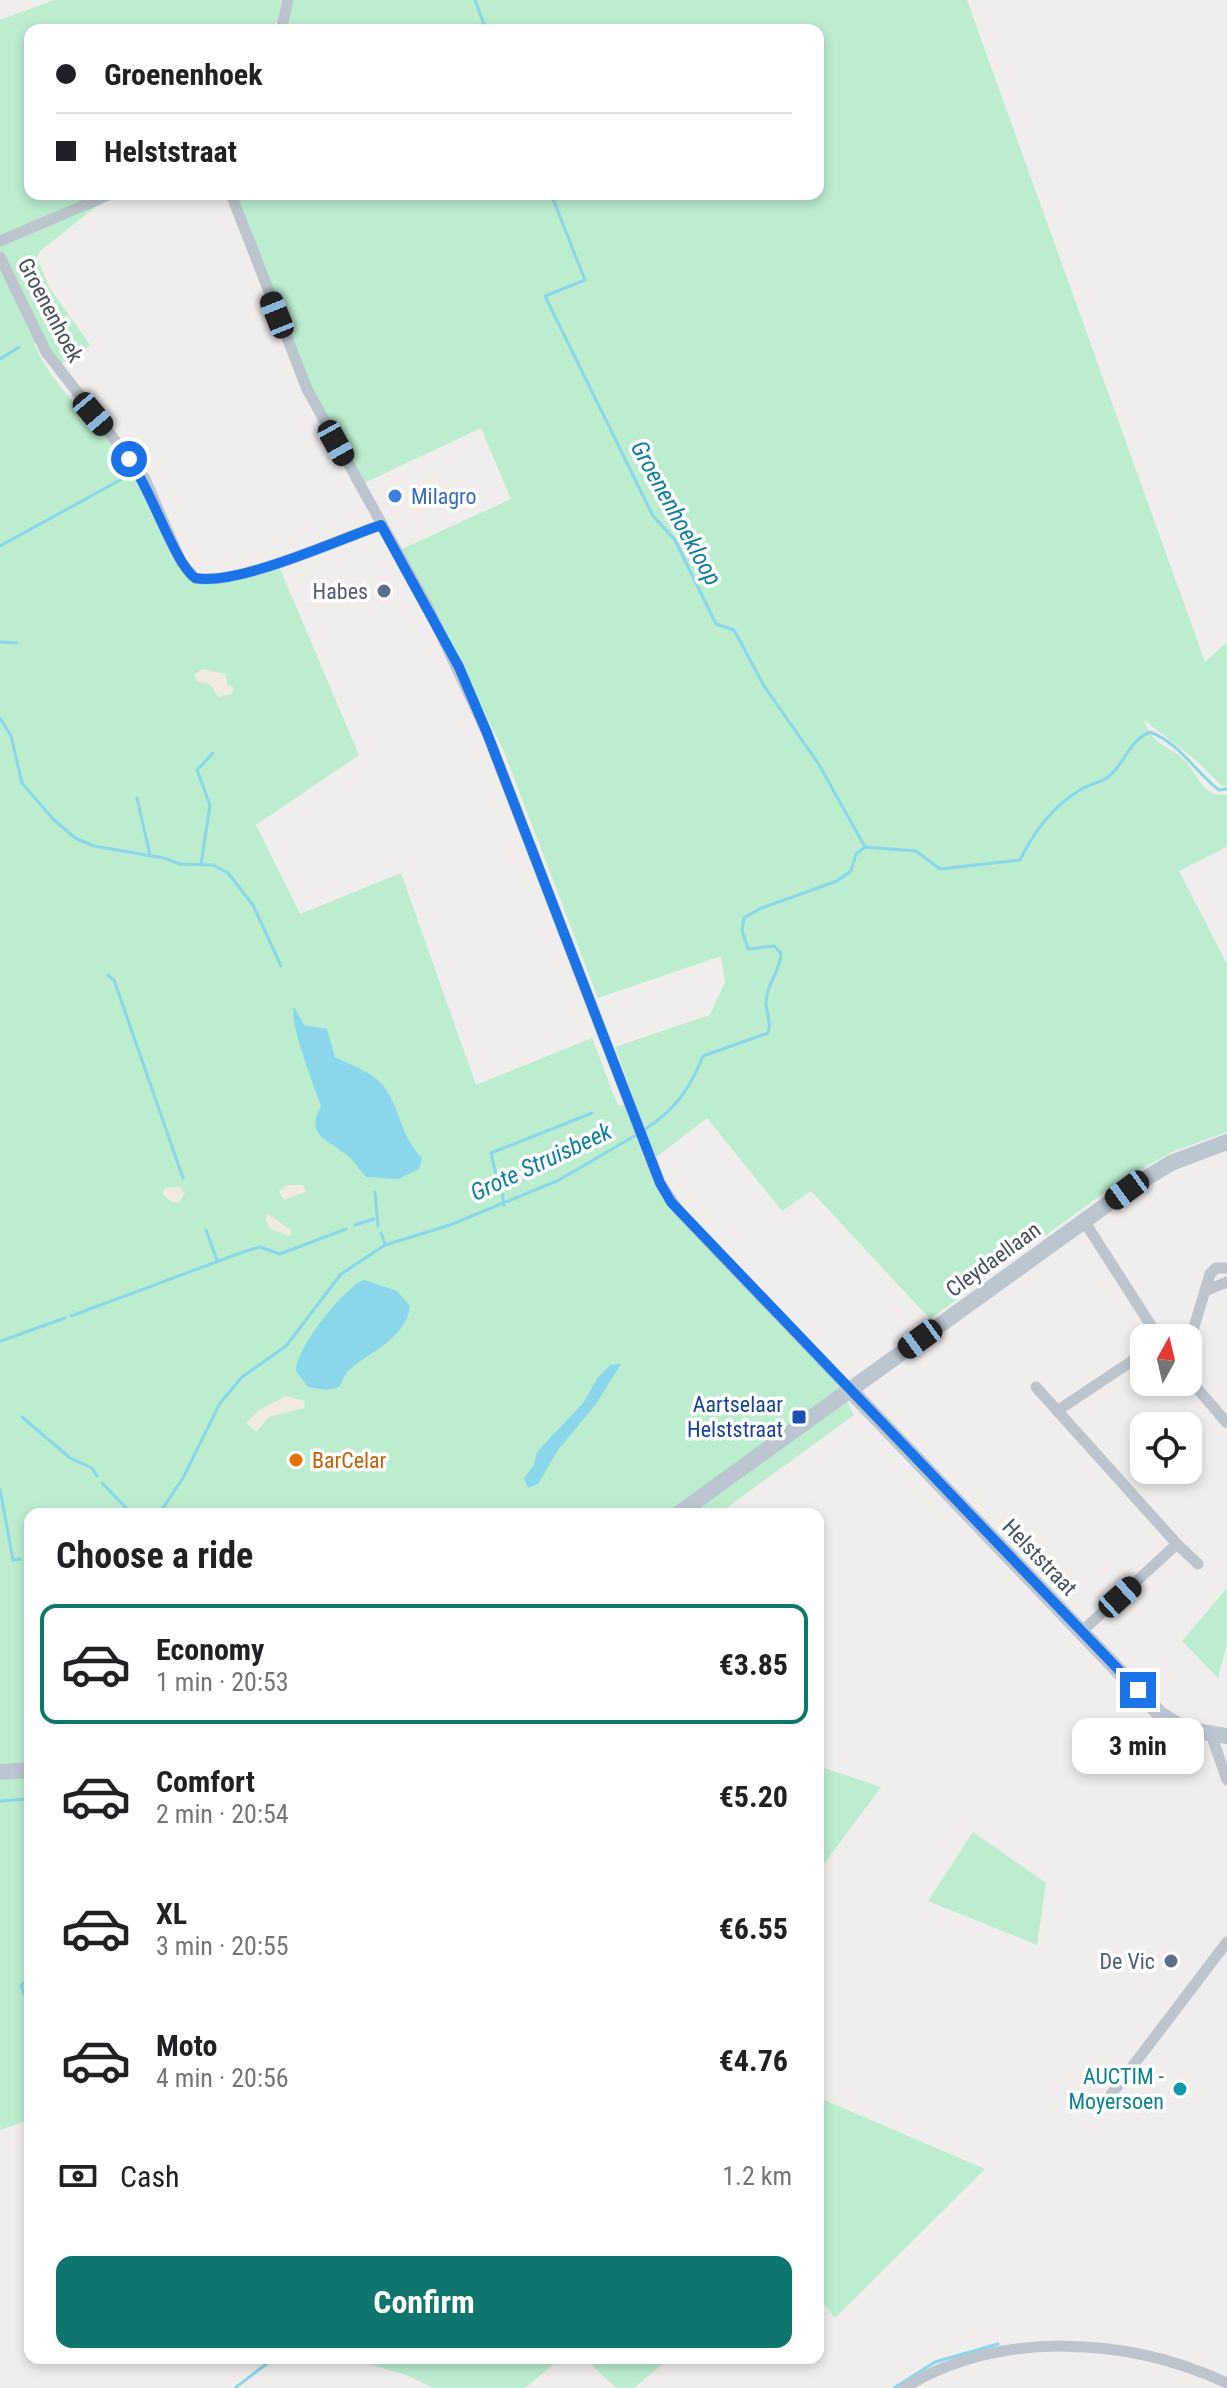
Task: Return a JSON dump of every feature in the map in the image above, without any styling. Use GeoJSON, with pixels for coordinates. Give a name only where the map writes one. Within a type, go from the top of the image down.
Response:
{"type":"FeatureCollection","features":[{"type":"Feature","properties":{"kind":"street"},"geometry":{"type":"LineString","coordinates":[[282,24],[288,0]]}},
{"type":"Feature","properties":{"kind":"street","name":"Groenenhoek"},"geometry":{"type":"LineString","coordinates":[[0,241],[97,200]]}},
{"type":"Feature","properties":{"kind":"street"},"geometry":{"type":"LineString","coordinates":[[233,200],[307,389],[453,656],[481,720],[660,1183],[671,1202],[850,1390]]}},
{"type":"Feature","properties":{"kind":"street","name":"Groenenhoek"},"geometry":{"type":"LineString","coordinates":[[0,257],[46,352],[145,479],[189,573],[206,580],[244,573],[381,525]]}},
{"type":"Feature","properties":{"kind":"street","name":"Cleydaellaan"},"geometry":{"type":"LineString","coordinates":[[686,1508],[1084,1221],[1171,1163],[1227,1142]]}},
{"type":"Feature","properties":{"kind":"street"},"geometry":{"type":"LineString","coordinates":[[1084,1221],[1150,1324]]}},
{"type":"Feature","properties":{"kind":"street"},"geometry":{"type":"LineString","coordinates":[[1195,1324],[1210,1274],[1216,1268],[1227,1268]]}},
{"type":"Feature","properties":{"kind":"street"},"geometry":{"type":"LineString","coordinates":[[1205,1291],[1227,1282]]}},
{"type":"Feature","properties":{"kind":"street"},"geometry":{"type":"LineString","coordinates":[[1057,1411],[1130,1362]]}},
{"type":"Feature","properties":{"kind":"street"},"geometry":{"type":"LineString","coordinates":[[1036,1387],[1198,1564]]}},
{"type":"Feature","properties":{"kind":"street","name":"Helststraat"},"geometry":{"type":"LineString","coordinates":[[850,1390],[1160,1714],[1184,1729],[1219,1735],[1227,1780]]}},
{"type":"Feature","properties":{"kind":"street"},"geometry":{"type":"LineString","coordinates":[[1202,1394],[1227,1423]]}},
{"type":"Feature","properties":{"kind":"street"},"geometry":{"type":"LineString","coordinates":[[1081,1632],[1177,1544]]}},
{"type":"Feature","properties":{"kind":"street"},"geometry":{"type":"LineString","coordinates":[[0,1772],[24,1770]]}},
{"type":"Feature","properties":{"kind":"street"},"geometry":{"type":"LineString","coordinates":[[1110,2096],[1227,1942]]}},
{"type":"Feature","properties":{"kind":"street"},"geometry":{"type":"LineString","coordinates":[[904,2388],[982,2356],[1080,2345],[1168,2360],[1227,2383]]}},
{"type":"Feature","properties":{"kind":"green space"},"geometry":{"type":"Polygon","coordinates":[[[54,0],[282,0],[278,21],[274,24],[24,24],[24,200],[104,200],[40,251],[37,258],[49,287],[90,345],[56,367],[41,340],[34,344],[56,381],[135,475],[169,550],[186,575],[195,581],[215,583],[237,579],[278,564],[359,755],[256,825],[300,914],[401,873],[476,1085],[592,1038],[618,1106],[624,1105],[655,1184],[833,1373],[854,1415],[726,1508],[24,1508],[24,2121],[0,2130],[0,20],[54,0]]]}},
{"type":"Feature","properties":{"kind":"green space"},"geometry":{"type":"Polygon","coordinates":[[[292,0],[967,0],[1205,662],[1227,642],[1227,786],[1223,787],[1198,762],[1144,720],[1152,735],[1184,760],[1206,789],[1227,795],[1227,847],[1179,871],[1227,964],[1227,1132],[1174,1151],[1126,1177],[930,1319],[811,1191],[782,1211],[707,1118],[655,1158],[615,1047],[710,1015],[725,982],[721,956],[598,998],[503,749],[400,550],[511,499],[481,428],[364,483],[304,373],[239,200],[824,200],[824,24],[287,24],[292,0]]]}},
{"type":"Feature","properties":{"kind":"green space"},"geometry":{"type":"Polygon","coordinates":[[[1227,1588],[1227,1642],[1218,1678],[1182,1641],[1227,1588]]]}},
{"type":"Feature","properties":{"kind":"green space"},"geometry":{"type":"Polygon","coordinates":[[[824,1768],[881,1787],[824,1864],[824,1768]]]}},
{"type":"Feature","properties":{"kind":"green space"},"geometry":{"type":"Polygon","coordinates":[[[973,1832],[1046,1883],[1037,1945],[928,1901],[973,1832]]]}},
{"type":"Feature","properties":{"kind":"green space"},"geometry":{"type":"Polygon","coordinates":[[[824,2100],[985,2169],[835,2318],[824,2304],[824,2100]]]}},
{"type":"Feature","properties":{"kind":"green space"},"geometry":{"type":"Polygon","coordinates":[[[369,2364],[554,2364],[525,2388],[434,2388],[406,2375],[369,2364]]]}},
{"type":"Feature","properties":{"kind":"green space"},"geometry":{"type":"Polygon","coordinates":[[[591,2364],[662,2364],[634,2388],[616,2388],[591,2364]]]}},
{"type":"Feature","properties":{"kind":"sand"},"geometry":{"type":"Polygon","coordinates":[[[202,669],[226,674],[227,684],[233,687],[232,694],[218,697],[210,684],[197,681],[194,675],[202,669]]]}},
{"type":"Feature","properties":{"kind":"sand"},"geometry":{"type":"Polygon","coordinates":[[[286,1185],[303,1185],[306,1192],[284,1200],[279,1191],[286,1185]]]}},
{"type":"Feature","properties":{"kind":"sand"},"geometry":{"type":"Polygon","coordinates":[[[179,1186],[185,1193],[179,1202],[172,1202],[163,1195],[164,1189],[179,1186]]]}},
{"type":"Feature","properties":{"kind":"sand"},"geometry":{"type":"Polygon","coordinates":[[[268,1214],[291,1230],[290,1236],[270,1229],[265,1218],[268,1214]]]}},
{"type":"Feature","properties":{"kind":"sand"},"geometry":{"type":"Polygon","coordinates":[[[286,1396],[305,1401],[304,1408],[269,1417],[256,1432],[246,1423],[259,1410],[286,1396]]]}},
{"type":"Feature","properties":{"kind":"water"},"geometry":{"type":"Polygon","coordinates":[[[294,1007],[304,1025],[327,1029],[335,1057],[382,1084],[410,1142],[422,1158],[419,1169],[398,1179],[367,1177],[350,1158],[317,1132],[321,1106],[298,1040],[294,1007]]]}},
{"type":"Feature","properties":{"kind":"water"},"geometry":{"type":"Polygon","coordinates":[[[364,1280],[397,1291],[410,1306],[402,1327],[349,1370],[339,1387],[326,1390],[308,1387],[296,1371],[303,1349],[333,1306],[364,1280]]]}},
{"type":"Feature","properties":{"kind":"water"},"geometry":{"type":"Polygon","coordinates":[[[621,1364],[596,1404],[558,1450],[538,1484],[528,1488],[524,1478],[534,1465],[537,1452],[584,1402],[598,1377],[610,1365],[621,1364]]]}},
{"type":"Feature","properties":{"kind":"waterway","name":"Groenenhoekloop"},"geometry":{"type":"LineString","coordinates":[[475,0],[484,24]]}},
{"type":"Feature","properties":{"kind":"waterway","name":"Groenenhoekloop"},"geometry":{"type":"LineString","coordinates":[[553,200],[585,280],[545,296],[653,516],[675,540],[716,624],[734,630],[764,686],[818,763],[865,847]]}},
{"type":"Feature","properties":{"kind":"waterway"},"geometry":{"type":"LineString","coordinates":[[0,359],[19,347]]}},
{"type":"Feature","properties":{"kind":"waterway"},"geometry":{"type":"LineString","coordinates":[[0,546],[131,474]]}},
{"type":"Feature","properties":{"kind":"waterway"},"geometry":{"type":"LineString","coordinates":[[0,642],[17,643]]}},
{"type":"Feature","properties":{"kind":"waterway"},"geometry":{"type":"LineString","coordinates":[[0,718],[11,736],[22,783],[53,819],[75,838],[94,846],[164,858],[180,864],[213,865],[228,873],[253,905],[281,966]]}},
{"type":"Feature","properties":{"kind":"waterway","name":"Grote Struisbeek"},"geometry":{"type":"LineString","coordinates":[[644,1130],[680,1098],[703,1056],[768,1033],[767,995],[781,953],[774,946],[748,949],[742,930],[744,918],[759,909],[837,881],[851,871],[856,854],[865,847],[916,851],[940,869],[1020,860],[1031,839],[1052,812],[1083,788],[1108,777],[1136,741],[1150,732],[1170,743],[1219,790],[1227,789]]}},
{"type":"Feature","properties":{"kind":"waterway"},"geometry":{"type":"LineString","coordinates":[[201,864],[210,805],[197,770],[213,753]]}},
{"type":"Feature","properties":{"kind":"waterway"},"geometry":{"type":"LineString","coordinates":[[137,798],[150,855]]}},
{"type":"Feature","properties":{"kind":"waterway"},"geometry":{"type":"LineString","coordinates":[[108,975],[114,980],[183,1178]]}},
{"type":"Feature","properties":{"kind":"waterway"},"geometry":{"type":"LineString","coordinates":[[499,1188],[491,1153],[592,1113]]}},
{"type":"Feature","properties":{"kind":"waterway","name":"Grote Struisbeek"},"geometry":{"type":"LineString","coordinates":[[163,1508],[183,1478],[220,1403],[242,1377],[286,1346],[341,1274],[385,1245],[450,1225],[559,1180],[638,1134]]}},
{"type":"Feature","properties":{"kind":"waterway"},"geometry":{"type":"LineString","coordinates":[[375,1192],[378,1226]]}},
{"type":"Feature","properties":{"kind":"waterway"},"geometry":{"type":"LineString","coordinates":[[502,1193],[504,1205]]}},
{"type":"Feature","properties":{"kind":"waterway"},"geometry":{"type":"LineString","coordinates":[[355,1225],[374,1219]]}},
{"type":"Feature","properties":{"kind":"waterway"},"geometry":{"type":"LineString","coordinates":[[71,1316],[243,1252],[260,1247],[280,1254],[346,1229]]}},
{"type":"Feature","properties":{"kind":"waterway"},"geometry":{"type":"LineString","coordinates":[[206,1230],[217,1260]]}},
{"type":"Feature","properties":{"kind":"waterway"},"geometry":{"type":"LineString","coordinates":[[381,1233],[385,1244]]}},
{"type":"Feature","properties":{"kind":"waterway"},"geometry":{"type":"LineString","coordinates":[[1,1341],[65,1318]]}},
{"type":"Feature","properties":{"kind":"waterway"},"geometry":{"type":"LineString","coordinates":[[22,1417],[70,1458],[92,1468],[97,1476]]}},
{"type":"Feature","properties":{"kind":"waterway"},"geometry":{"type":"LineString","coordinates":[[102,1483],[126,1508]]}},
{"type":"Feature","properties":{"kind":"waterway"},"geometry":{"type":"LineString","coordinates":[[0,1489],[13,1560],[20,1559]]}},
{"type":"Feature","properties":{"kind":"waterway","name":"Grote Struisbeek"},"geometry":{"type":"LineString","coordinates":[[0,1801],[24,1799]]}},
{"type":"Feature","properties":{"kind":"waterway"},"geometry":{"type":"LineString","coordinates":[[24,1983],[21,1986],[24,1993]]}},
{"type":"Feature","properties":{"kind":"waterway"},"geometry":{"type":"LineString","coordinates":[[894,2388],[935,2362],[998,2344]]}},
{"type":"Feature","properties":{"kind":"waterway"},"geometry":{"type":"LineString","coordinates":[[235,2388],[266,2364]]}},
{"type":"Feature","properties":{"kind":"place","name":"Milagro"},"geometry":{"type":"Point","coordinates":[395,496]}},
{"type":"Feature","properties":{"kind":"place","name":"Habes"},"geometry":{"type":"Point","coordinates":[384,591]}},
{"type":"Feature","properties":{"kind":"place","name":"Aartselaar Helststraat"},"geometry":{"type":"Point","coordinates":[799,1417]}},
{"type":"Feature","properties":{"kind":"place","name":"BarCelar"},"geometry":{"type":"Point","coordinates":[296,1460]}},
{"type":"Feature","properties":{"kind":"place","name":"De Vic"},"geometry":{"type":"Point","coordinates":[1171,1961]}},
{"type":"Feature","properties":{"kind":"place","name":"AUCTIM - Moyersoen"},"geometry":{"type":"Point","coordinates":[1180,2089]}},
{"type":"Feature","properties":{"kind":"route"},"geometry":{"type":"LineString","coordinates":[[129,459],[145,479],[181,562],[195,578],[213,580],[244,573],[381,525],[429,609],[478,711],[660,1183],[671,1202],[1138,1690]]}}]}
